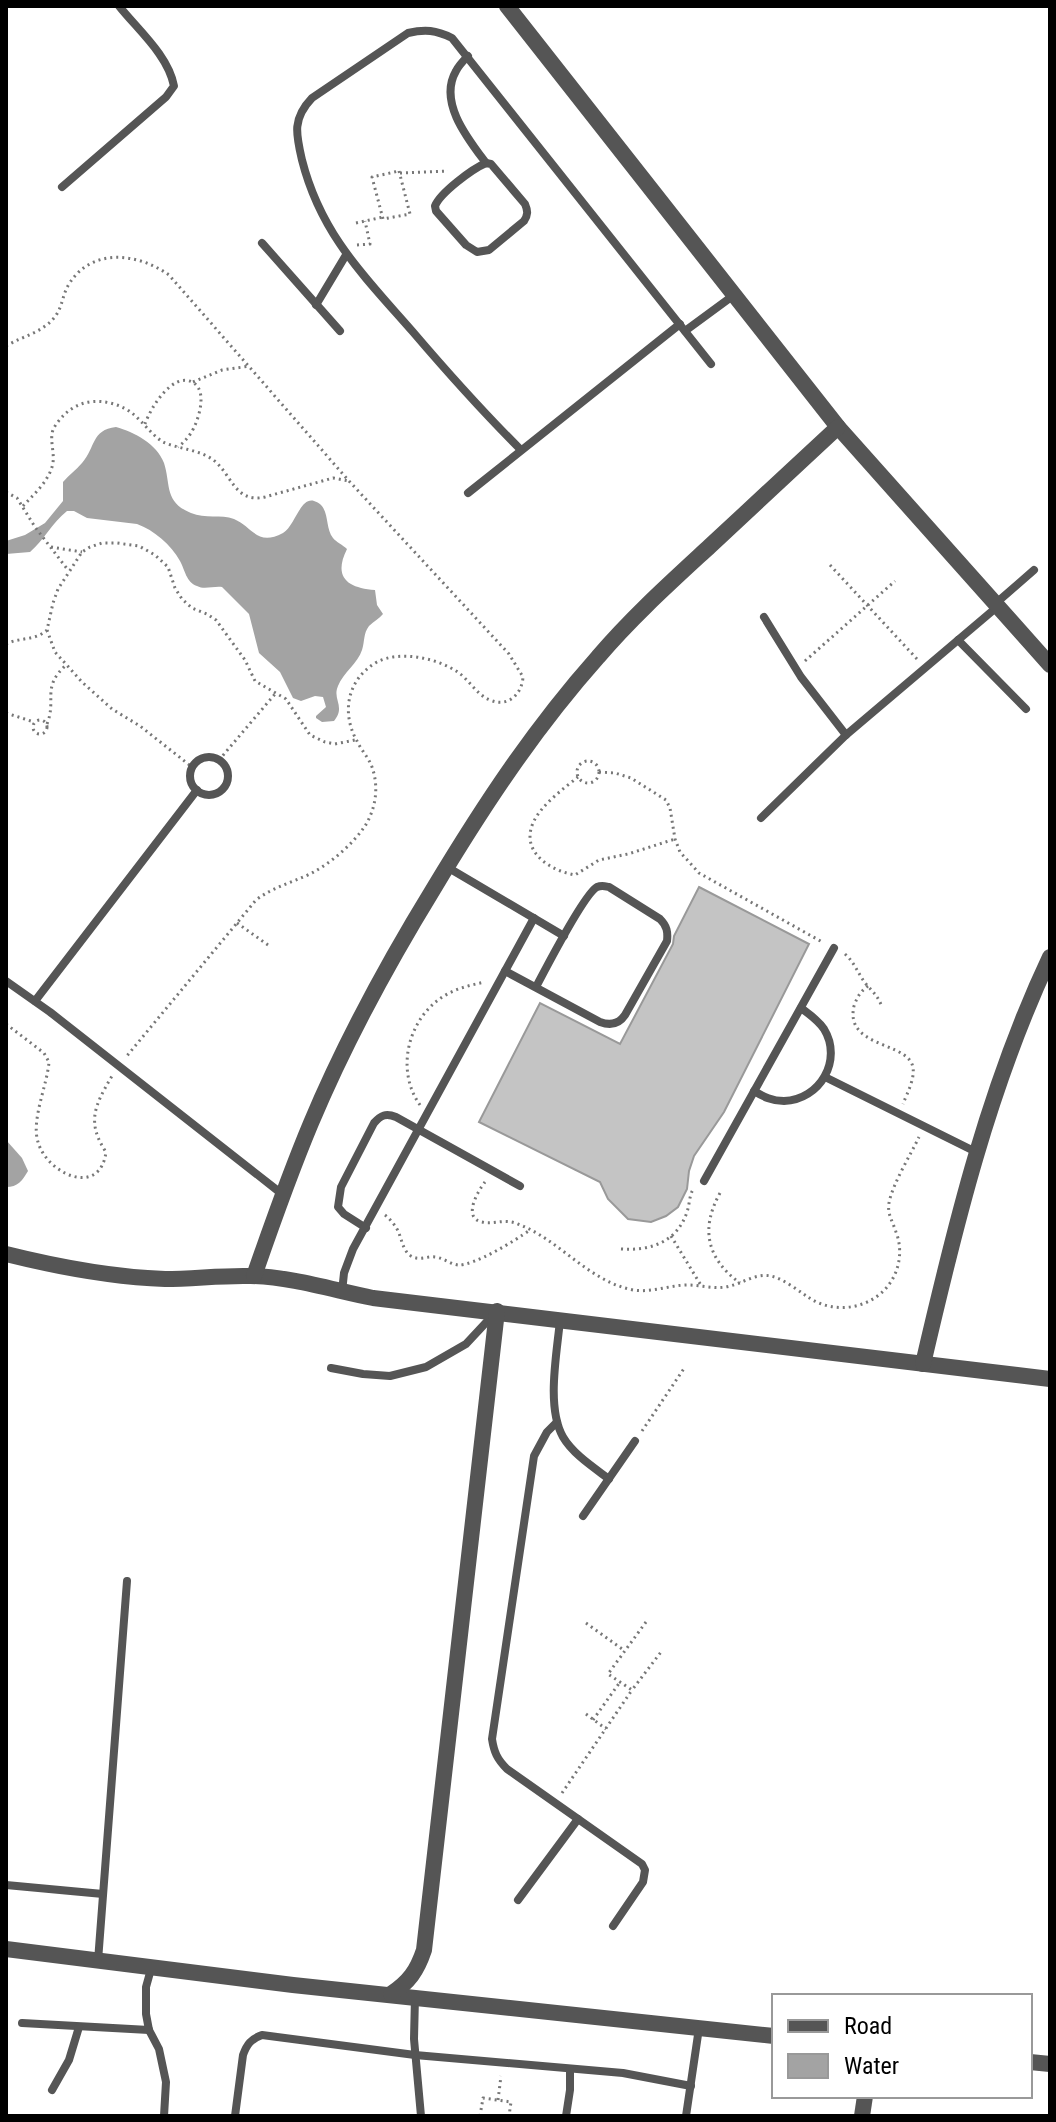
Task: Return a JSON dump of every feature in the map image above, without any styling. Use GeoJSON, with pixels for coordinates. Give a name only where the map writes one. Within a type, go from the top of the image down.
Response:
{"type":"FeatureCollection","features":[{"type":"Feature","properties":{"kind":"street"},"geometry":{"type":"LineString","coordinates":[[507,6],[838,427],[1050,665]]}},
{"type":"Feature","properties":{"kind":"street"},"geometry":{"type":"LineString","coordinates":[[254,1276],[282,1194],[343,1053],[385,972],[497,785],[546,718],[600,655],[658,595],[838,427]]}},
{"type":"Feature","properties":{"kind":"street"},"geometry":{"type":"LineString","coordinates":[[923,1364],[976,1152],[1008,1057],[1050,957]]}},
{"type":"Feature","properties":{"kind":"street"},"geometry":{"type":"LineString","coordinates":[[6,1254],[127,1277],[254,1276],[373,1298],[1050,1379]]}},
{"type":"Feature","properties":{"kind":"street"},"geometry":{"type":"LineString","coordinates":[[391,1994],[406,1984],[418,1968],[424,1950],[497,1311]]}},
{"type":"Feature","properties":{"kind":"street"},"geometry":{"type":"LineString","coordinates":[[6,1949],[151,1969],[772,2036]]}},
{"type":"Feature","properties":{"kind":"lane"},"geometry":{"type":"LineString","coordinates":[[62,187],[166,97],[174,86],[163,60],[119,6]]}},
{"type":"Feature","properties":{"kind":"lane"},"geometry":{"type":"LineString","coordinates":[[521,450],[465,392],[344,251],[316,203],[306,174],[296,132],[303,107],[408,33],[423,29],[438,31],[452,38],[711,364]]}},
{"type":"Feature","properties":{"kind":"lane"},"geometry":{"type":"LineString","coordinates":[[468,56],[456,70],[451,83],[452,101],[461,125],[486,163],[494,168],[528,209],[524,221],[483,252],[471,249],[436,211],[435,206],[439,198],[486,163]]}},
{"type":"Feature","properties":{"kind":"lane"},"geometry":{"type":"LineString","coordinates":[[262,243],[340,331]]}},
{"type":"Feature","properties":{"kind":"lane"},"geometry":{"type":"LineString","coordinates":[[316,305],[344,251]]}},
{"type":"Feature","properties":{"kind":"lane"},"geometry":{"type":"LineString","coordinates":[[468,493],[683,328],[735,295]]}},
{"type":"Feature","properties":{"kind":"lane"},"geometry":{"type":"LineString","coordinates":[[761,818],[846,735],[958,640],[1034,570]]}},
{"type":"Feature","properties":{"kind":"lane"},"geometry":{"type":"LineString","coordinates":[[764,617],[796,669],[846,735]]}},
{"type":"Feature","properties":{"kind":"lane"},"geometry":{"type":"LineString","coordinates":[[958,640],[1026,709]]}},
{"type":"Feature","properties":{"kind":"lane"},"geometry":{"type":"LineString","coordinates":[[207,757],[219,760],[228,775],[224,787],[214,794],[197,790],[190,779],[192,767],[207,757]]}},
{"type":"Feature","properties":{"kind":"lane"},"geometry":{"type":"LineString","coordinates":[[35,1001],[197,790]]}},
{"type":"Feature","properties":{"kind":"lane"},"geometry":{"type":"LineString","coordinates":[[447,867],[564,936]]}},
{"type":"Feature","properties":{"kind":"lane"},"geometry":{"type":"LineString","coordinates":[[503,975],[536,987],[600,1022],[615,1024],[625,1015],[667,941],[665,925],[616,890],[602,885],[595,888],[536,987]]}},
{"type":"Feature","properties":{"kind":"lane"},"geometry":{"type":"LineString","coordinates":[[342,1292],[347,1261],[534,918]]}},
{"type":"Feature","properties":{"kind":"lane"},"geometry":{"type":"LineString","coordinates":[[704,1181],[834,948]]}},
{"type":"Feature","properties":{"kind":"lane"},"geometry":{"type":"LineString","coordinates":[[6,981],[282,1194]]}},
{"type":"Feature","properties":{"kind":"lane"},"geometry":{"type":"LineString","coordinates":[[754,1091],[780,1101],[793,1100],[806,1096],[825,1077],[830,1065],[829,1039],[814,1018],[801,1008]]}},
{"type":"Feature","properties":{"kind":"lane"},"geometry":{"type":"LineString","coordinates":[[825,1077],[976,1152]]}},
{"type":"Feature","properties":{"kind":"lane"},"geometry":{"type":"LineString","coordinates":[[366,1228],[344,1214],[338,1207],[338,1197],[379,1116],[388,1114],[520,1186]]}},
{"type":"Feature","properties":{"kind":"lane"},"geometry":{"type":"LineString","coordinates":[[331,1368],[390,1376],[426,1367],[466,1344],[497,1311]]}},
{"type":"Feature","properties":{"kind":"lane"},"geometry":{"type":"LineString","coordinates":[[560,1319],[554,1404],[557,1422],[563,1437],[574,1451],[609,1479]]}},
{"type":"Feature","properties":{"kind":"lane"},"geometry":{"type":"LineString","coordinates":[[557,1422],[547,1432],[534,1456],[492,1739],[499,1761],[516,1776],[638,1860],[645,1870],[643,1882],[613,1926]]}},
{"type":"Feature","properties":{"kind":"lane"},"geometry":{"type":"LineString","coordinates":[[583,1516],[635,1441]]}},
{"type":"Feature","properties":{"kind":"lane"},"geometry":{"type":"LineString","coordinates":[[98,1962],[127,1581]]}},
{"type":"Feature","properties":{"kind":"lane"},"geometry":{"type":"LineString","coordinates":[[518,1900],[578,1819]]}},
{"type":"Feature","properties":{"kind":"lane"},"geometry":{"type":"LineString","coordinates":[[6,1885],[103,1894]]}},
{"type":"Feature","properties":{"kind":"lane"},"geometry":{"type":"LineString","coordinates":[[151,1969],[145,2002],[149,2030],[159,2049],[166,2082],[164,2116]]}},
{"type":"Feature","properties":{"kind":"lane"},"geometry":{"type":"LineString","coordinates":[[415,1997],[415,2055],[421,2116]]}},
{"type":"Feature","properties":{"kind":"lane"},"geometry":{"type":"LineString","coordinates":[[22,2023],[149,2030]]}},
{"type":"Feature","properties":{"kind":"lane"},"geometry":{"type":"LineString","coordinates":[[52,2090],[69,2060],[79,2027]]}},
{"type":"Feature","properties":{"kind":"lane"},"geometry":{"type":"LineString","coordinates":[[686,2116],[699,2028]]}},
{"type":"Feature","properties":{"kind":"lane"},"geometry":{"type":"LineString","coordinates":[[235,2116],[246,2045],[262,2035],[415,2055],[623,2073],[691,2086]]}},
{"type":"Feature","properties":{"kind":"lane"},"geometry":{"type":"LineString","coordinates":[[566,2116],[570,2069]]}},
{"type":"Feature","properties":{"kind":"path"},"geometry":{"type":"LineString","coordinates":[[383,217],[372,177],[399,171],[453,171],[467,175]]}},
{"type":"Feature","properties":{"kind":"path"},"geometry":{"type":"LineString","coordinates":[[356,223],[410,214],[400,173]]}},
{"type":"Feature","properties":{"kind":"path"},"geometry":{"type":"LineString","coordinates":[[344,251],[370,244],[365,221]]}},
{"type":"Feature","properties":{"kind":"path"},"geometry":{"type":"LineString","coordinates":[[6,346],[38,331],[53,319],[62,307],[66,288],[82,269],[105,258],[122,256],[155,265],[169,275],[349,481],[509,654],[523,677],[523,685],[515,697],[506,702],[496,702],[487,699],[460,674],[436,662],[404,657],[375,663],[354,684],[347,708],[355,740],[372,765],[376,786],[374,807],[364,826],[339,855],[309,874],[267,891],[256,900],[118,1065],[94,1113],[94,1127],[106,1152],[104,1164],[97,1174],[86,1178],[59,1171],[41,1151],[35,1132],[49,1062],[44,1053],[6,1024]]}},
{"type":"Feature","properties":{"kind":"path"},"geometry":{"type":"LineString","coordinates":[[193,382],[215,371],[250,366]]}},
{"type":"Feature","properties":{"kind":"path"},"geometry":{"type":"LineString","coordinates":[[145,425],[156,400],[166,390],[185,380],[193,382],[201,394],[199,412],[192,431],[178,447]]}},
{"type":"Feature","properties":{"kind":"path"},"geometry":{"type":"LineString","coordinates":[[23,506],[47,479],[54,453],[52,431],[71,408],[83,403],[110,402],[133,413],[156,438],[211,459],[246,497],[256,499],[333,478],[349,481]]}},
{"type":"Feature","properties":{"kind":"path"},"geometry":{"type":"LineString","coordinates":[[6,492],[17,498],[69,571]]}},
{"type":"Feature","properties":{"kind":"path"},"geometry":{"type":"LineString","coordinates":[[192,767],[140,726],[112,709],[55,652],[47,630],[53,603],[69,571],[82,552],[90,547],[117,543],[139,546],[155,555],[168,567],[182,599],[192,608],[216,620],[245,660],[255,681],[286,699],[306,730],[315,738],[335,744],[355,740]]}},
{"type":"Feature","properties":{"kind":"path"},"geometry":{"type":"LineString","coordinates":[[50,547],[82,552]]}},
{"type":"Feature","properties":{"kind":"path"},"geometry":{"type":"LineString","coordinates":[[830,565],[925,668]]}},
{"type":"Feature","properties":{"kind":"path"},"geometry":{"type":"LineString","coordinates":[[796,669],[895,581]]}},
{"type":"Feature","properties":{"kind":"path"},"geometry":{"type":"LineString","coordinates":[[6,644],[36,638],[47,630]]}},
{"type":"Feature","properties":{"kind":"path"},"geometry":{"type":"LineString","coordinates":[[34,722],[33,730],[39,734],[46,731],[53,681],[66,665]]}},
{"type":"Feature","properties":{"kind":"path"},"geometry":{"type":"LineString","coordinates":[[219,760],[275,694]]}},
{"type":"Feature","properties":{"kind":"path"},"geometry":{"type":"LineString","coordinates":[[6,713],[47,724]]}},
{"type":"Feature","properties":{"kind":"path"},"geometry":{"type":"LineString","coordinates":[[578,777],[589,783],[596,780],[599,772],[596,764],[588,762],[578,768],[578,777],[548,804],[532,825],[531,835],[538,856],[554,870],[575,875],[599,860],[675,839]]}},
{"type":"Feature","properties":{"kind":"path"},"geometry":{"type":"LineString","coordinates":[[599,772],[631,778],[666,800],[675,839],[689,863],[711,881],[852,960],[882,1007]]}},
{"type":"Feature","properties":{"kind":"path"},"geometry":{"type":"LineString","coordinates":[[237,923],[268,945]]}},
{"type":"Feature","properties":{"kind":"path"},"geometry":{"type":"LineString","coordinates":[[427,1116],[415,1098],[408,1076],[407,1052],[414,1030],[426,1010],[444,996],[503,975]]}},
{"type":"Feature","properties":{"kind":"path"},"geometry":{"type":"LineString","coordinates":[[868,986],[857,998],[853,1010],[855,1022],[870,1040],[907,1058],[913,1067],[899,1114]]}},
{"type":"Feature","properties":{"kind":"path"},"geometry":{"type":"LineString","coordinates":[[494,1171],[480,1187],[472,1207],[479,1222],[500,1220],[516,1223],[608,1282],[634,1290],[651,1291],[683,1285],[728,1287],[757,1276],[770,1276],[824,1305],[853,1307],[879,1296],[896,1273],[900,1245],[890,1218],[889,1201],[924,1126]]}},
{"type":"Feature","properties":{"kind":"path"},"geometry":{"type":"LineString","coordinates":[[621,1249],[639,1250],[671,1236],[689,1208],[691,1191],[704,1181]]}},
{"type":"Feature","properties":{"kind":"path"},"geometry":{"type":"LineString","coordinates":[[720,1193],[709,1220],[708,1235],[718,1263],[740,1283]]}},
{"type":"Feature","properties":{"kind":"path"},"geometry":{"type":"LineString","coordinates":[[377,1206],[398,1230],[404,1248],[420,1259],[441,1258],[459,1265],[469,1264],[530,1230]]}},
{"type":"Feature","properties":{"kind":"path"},"geometry":{"type":"LineString","coordinates":[[671,1236],[702,1287]]}},
{"type":"Feature","properties":{"kind":"path"},"geometry":{"type":"LineString","coordinates":[[635,1441],[685,1367]]}},
{"type":"Feature","properties":{"kind":"path"},"geometry":{"type":"LineString","coordinates":[[632,1690],[608,1674],[646,1622]]}},
{"type":"Feature","properties":{"kind":"path"},"geometry":{"type":"LineString","coordinates":[[586,1623],[625,1651]]}},
{"type":"Feature","properties":{"kind":"path"},"geometry":{"type":"LineString","coordinates":[[555,1803],[661,1652]]}},
{"type":"Feature","properties":{"kind":"path"},"geometry":{"type":"LineString","coordinates":[[593,1720],[620,1682]]}},
{"type":"Feature","properties":{"kind":"path"},"geometry":{"type":"LineString","coordinates":[[586,1714],[606,1729]]}},
{"type":"Feature","properties":{"kind":"path"},"geometry":{"type":"LineString","coordinates":[[498,2100],[502,2063]]}},
{"type":"Feature","properties":{"kind":"path"},"geometry":{"type":"LineString","coordinates":[[480,2116],[483,2098],[511,2102],[509,2116]]}},
{"type":"Feature","properties":{"kind":"water"},"geometry":{"type":"Polygon","coordinates":[[[116,427],[137,436],[156,450],[164,463],[172,498],[182,509],[191,513],[234,519],[267,538],[283,533],[305,503],[314,501],[323,507],[330,533],[347,549],[342,574],[350,584],[375,590],[377,605],[383,614],[367,629],[360,655],[338,686],[339,711],[334,721],[322,722],[316,718],[326,707],[323,697],[315,696],[301,701],[293,698],[280,672],[259,653],[249,614],[222,587],[203,588],[193,584],[172,549],[143,527],[87,518],[67,511],[30,552],[6,554],[6,541],[25,535],[45,523],[63,501],[63,482],[82,463],[98,435],[116,427]]]}},
{"type":"Feature","properties":{"kind":"water"},"geometry":{"type":"Polygon","coordinates":[[[6,1140],[22,1158],[28,1171],[19,1183],[6,1187],[6,1140]]]}},
{"type":"Feature","properties":{"kind":"building"},"geometry":{"type":"Polygon","coordinates":[[[699,887],[809,944],[724,1112],[694,1156],[687,1189],[678,1207],[651,1222],[628,1219],[608,1199],[600,1182],[479,1122],[540,1003],[620,1044],[699,887]]]}}]}
